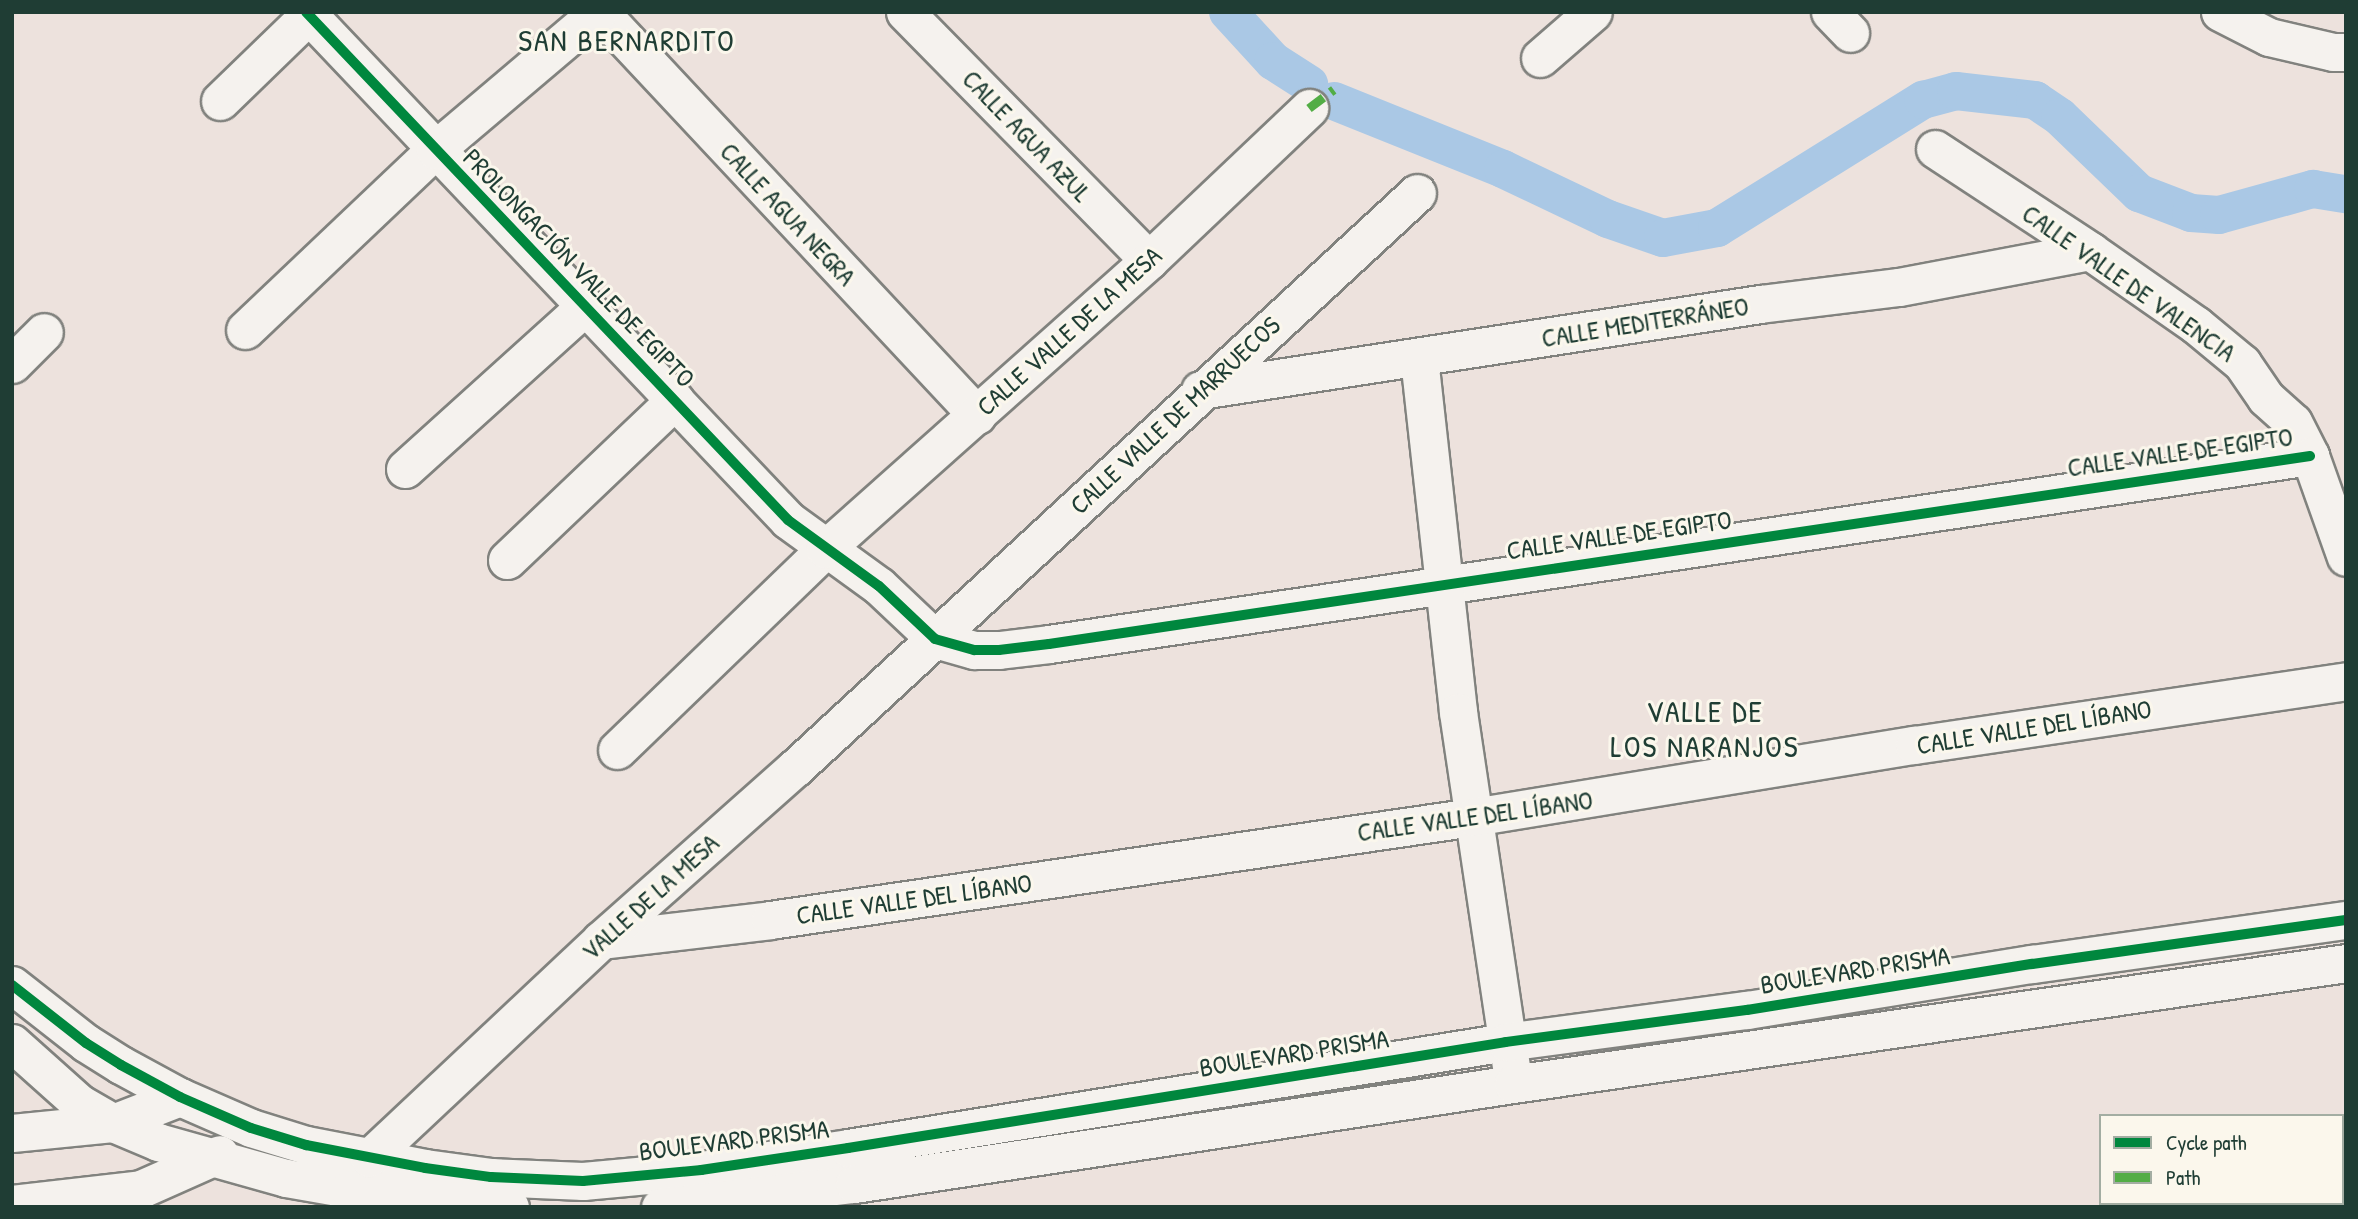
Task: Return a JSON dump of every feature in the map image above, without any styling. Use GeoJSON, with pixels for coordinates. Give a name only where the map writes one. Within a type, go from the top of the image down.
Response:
{"type":"FeatureCollection","features":[{"type":"Feature","properties":{"kind":"street"},"geometry":{"type":"LineString","coordinates":[[245,331],[435,150],[599,12]]}},
{"type":"Feature","properties":{"kind":"street","name":"CALLE AGUA NEGRA"},"geometry":{"type":"LineString","coordinates":[[599,12],[977,415]]}},
{"type":"Feature","properties":{"kind":"street","name":"CALLE AGUA AZUL"},"geometry":{"type":"LineString","coordinates":[[905,12],[1149,260]]}},
{"type":"Feature","properties":{"kind":"street"},"geometry":{"type":"LineString","coordinates":[[1540,58],[1593,12]]}},
{"type":"Feature","properties":{"kind":"street"},"geometry":{"type":"LineString","coordinates":[[2220,12],[2269,37],[2341,55]]}},
{"type":"Feature","properties":{"kind":"street"},"geometry":{"type":"LineString","coordinates":[[220,101],[309,13]]}},
{"type":"Feature","properties":{"kind":"street","name":"PROLONGACIÓN VALLE DE EGIPTO"},"geometry":{"type":"LineString","coordinates":[[309,13],[435,150],[788,520],[879,586],[935,639]]}},
{"type":"Feature","properties":{"kind":"street","name":"CALLE VALLE DE LA MESA"},"geometry":{"type":"LineString","coordinates":[[617,750],[825,549],[1149,260],[1308,108]]}},
{"type":"Feature","properties":{"kind":"street","name":"CALLE VALLE DE VALENCIA"},"geometry":{"type":"LineString","coordinates":[[1934,149],[2090,251],[2196,325],[2242,363],[2266,398],[2293,422],[2311,456],[2346,557]]}},
{"type":"Feature","properties":{"kind":"street","name":"CALLE VALLE DE MARRUECOS"},"geometry":{"type":"LineString","coordinates":[[935,639],[1200,390],[1417,192]]}},
{"type":"Feature","properties":{"kind":"street","name":"CALLE MEDITERRÁNEO"},"geometry":{"type":"LineString","coordinates":[[1200,390],[1760,304],[1899,287],[2090,251]]}},
{"type":"Feature","properties":{"kind":"street"},"geometry":{"type":"LineString","coordinates":[[405,470],[584,307]]}},
{"type":"Feature","properties":{"kind":"street"},"geometry":{"type":"LineString","coordinates":[[12,364],[44,332]]}},
{"type":"Feature","properties":{"kind":"street"},"geometry":{"type":"LineString","coordinates":[[1419,358],[1443,584],[1473,817],[1513,1084]]}},
{"type":"Feature","properties":{"kind":"street"},"geometry":{"type":"LineString","coordinates":[[507,561],[675,400]]}},
{"type":"Feature","properties":{"kind":"street","name":"CALLE VALLE DE EGIPTO"},"geometry":{"type":"LineString","coordinates":[[935,639],[974,650],[999,650],[2311,456]]}},
{"type":"Feature","properties":{"kind":"street","name":"VALLE DE LA MESA"},"geometry":{"type":"LineString","coordinates":[[369,1158],[601,940],[935,639]]}},
{"type":"Feature","properties":{"kind":"street","name":"CALLE VALLE DEL LÍBANO"},"geometry":{"type":"LineString","coordinates":[[601,940],[770,920],[1473,817],[1914,745],[2346,681]]}},
{"type":"Feature","properties":{"kind":"street","name":"BOULEVARD PRISMA"},"geometry":{"type":"LineString","coordinates":[[12,985],[86,1043],[180,1097],[251,1128],[306,1145],[369,1158],[491,1177],[583,1181],[701,1170],[1506,1042],[1746,1010],[2032,964],[2346,920]]}},
{"type":"Feature","properties":{"kind":"street"},"geometry":{"type":"LineString","coordinates":[[660,1207],[854,1184],[1513,1084],[2346,963]]}},
{"type":"Feature","properties":{"kind":"street"},"geometry":{"type":"LineString","coordinates":[[12,1043],[79,1103],[113,1123],[212,1160],[349,1189],[510,1207]]}},
{"type":"Feature","properties":{"kind":"street"},"geometry":{"type":"LineString","coordinates":[[12,1133],[113,1123],[180,1097]]}},
{"type":"Feature","properties":{"kind":"street"},"geometry":{"type":"LineString","coordinates":[[12,1204],[141,1189],[212,1160],[251,1128]]}},
{"type":"Feature","properties":{"kind":"waterway"},"geometry":{"type":"LineString","coordinates":[[1228,12],[1273,61],[1309,84]]}},
{"type":"Feature","properties":{"kind":"waterway"},"geometry":{"type":"LineString","coordinates":[[1334,101],[1503,169],[1608,219],[1663,238],[1717,228],[1923,100],[1956,91],[2035,100],[2060,117],[2139,193],[2191,213],[2219,215],[2313,189],[2346,194]]}},
{"type":"Feature","properties":{"kind":"marked path"},"geometry":{"type":"LineString","coordinates":[[1309,108],[1334,89]]}},
{"type":"Feature","properties":{"kind":"cycle path"},"geometry":{"type":"LineString","coordinates":[[306,12],[788,520],[879,586],[935,639],[974,650],[1049,644],[2310,456]]}},
{"type":"Feature","properties":{"kind":"cycle path"},"geometry":{"type":"LineString","coordinates":[[12,985],[86,1043],[121,1065],[180,1097],[251,1128],[306,1145],[425,1168],[491,1177],[583,1181],[701,1170],[1506,1042],[1747,1010],[2032,964],[2346,920]]}},
{"type":"Feature","properties":{"kind":"district","name":"SAN BERNARDITO"},"geometry":{"type":"Point","coordinates":[627,40]}},
{"type":"Feature","properties":{"kind":"district","name":"VALLE DE LOS NARANJOS"},"geometry":{"type":"Point","coordinates":[1705,728]}}]}
